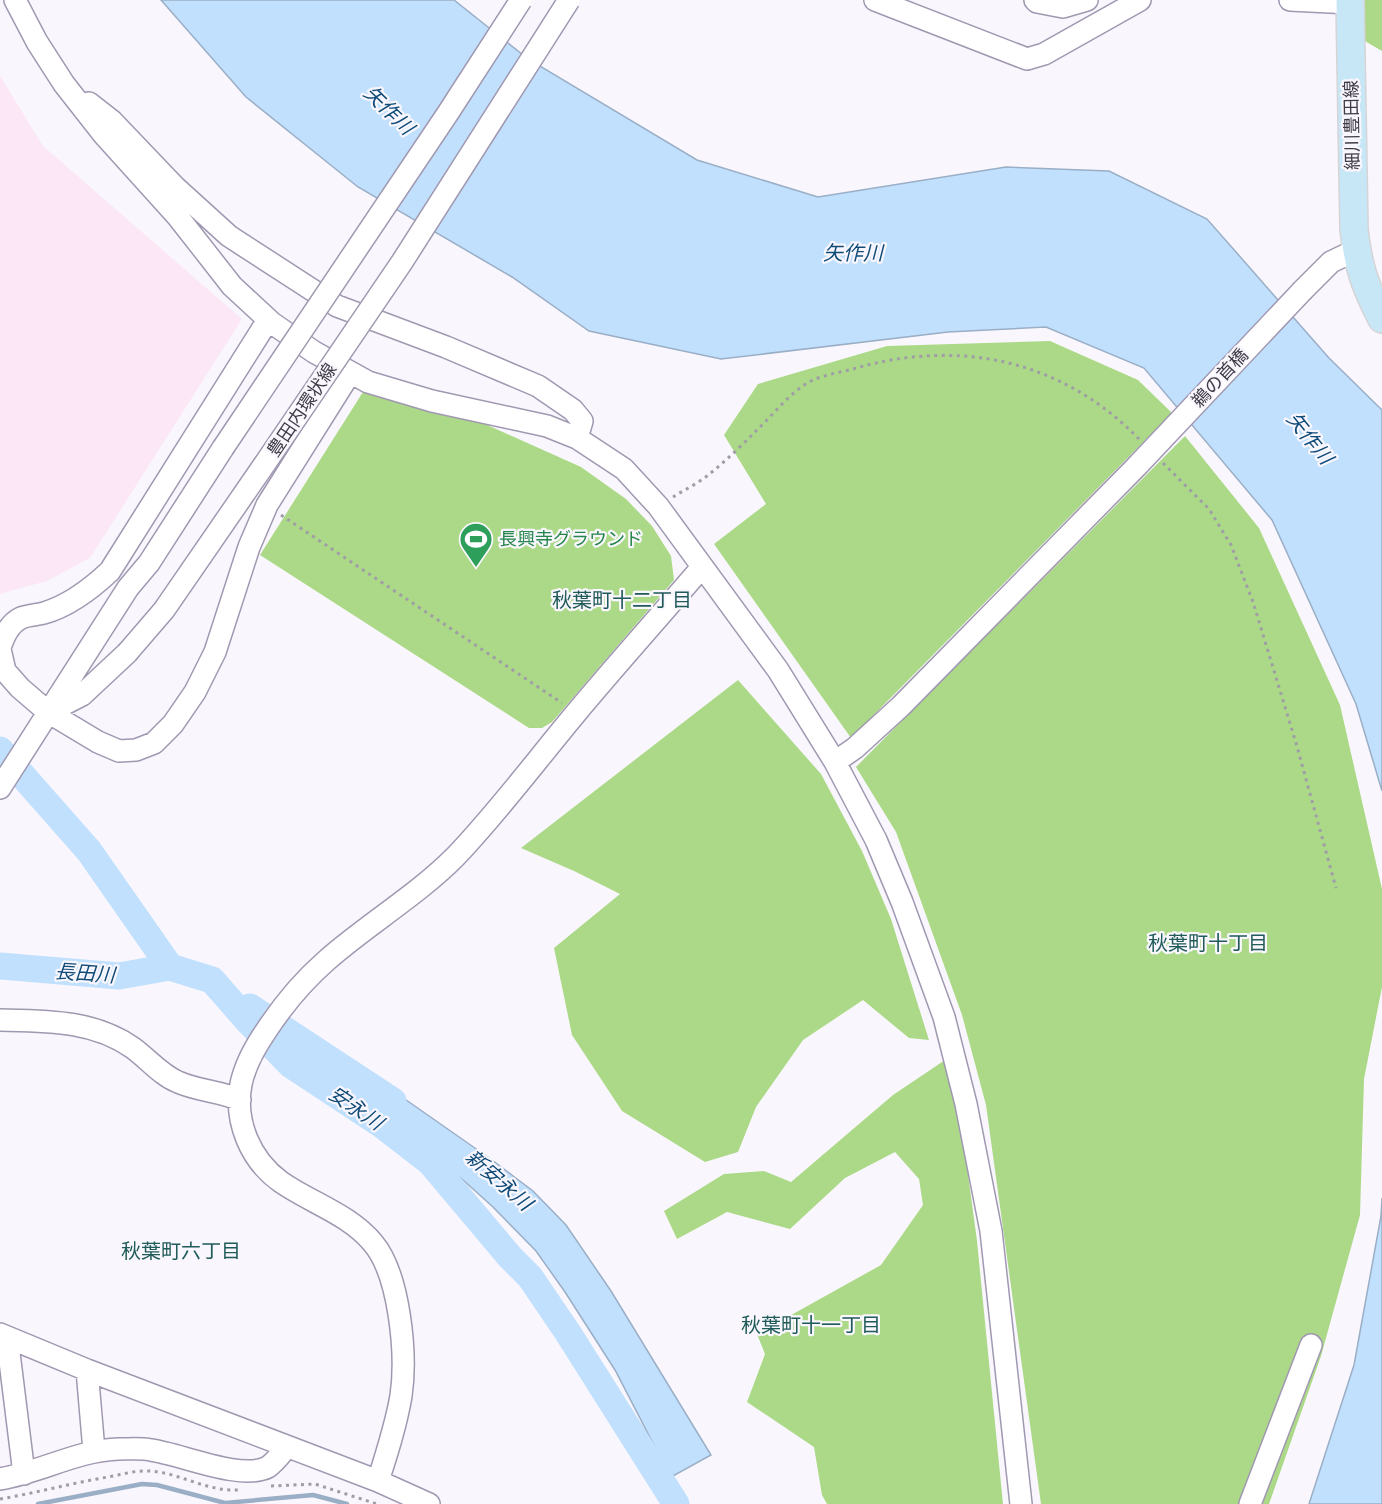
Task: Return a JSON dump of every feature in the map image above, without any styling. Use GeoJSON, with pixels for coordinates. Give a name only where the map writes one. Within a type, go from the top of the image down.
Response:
{"type":"FeatureCollection","features":[{"type":"Feature","properties":{"kind":"main road","name":"細川豊田線"},"geometry":{"type":"LineString","coordinates":[[1350,1],[1356,250],[1364,283],[1382,319]]}},
{"type":"Feature","properties":{"kind":"street"},"geometry":{"type":"LineString","coordinates":[[15,0],[37,42],[64,84],[104,135],[178,216],[232,286],[268,320],[314,352],[382,388],[547,426],[577,438],[624,469],[658,506],[778,670],[835,762],[876,840],[902,902],[944,1017],[966,1104],[991,1231],[1021,1504]]}},
{"type":"Feature","properties":{"kind":"street"},"geometry":{"type":"LineString","coordinates":[[0,788],[128,588],[149,563],[521,0]]}},
{"type":"Feature","properties":{"kind":"street","name":"豊田内環状線"},"geometry":{"type":"LineString","coordinates":[[48,712],[82,695],[127,653],[165,610],[402,262],[569,0]]}},
{"type":"Feature","properties":{"kind":"street"},"geometry":{"type":"LineString","coordinates":[[874,0],[1027,58],[1044,54],[1140,0]]}},
{"type":"Feature","properties":{"kind":"street"},"geometry":{"type":"LineString","coordinates":[[1035,0],[1063,7],[1087,0]]}},
{"type":"Feature","properties":{"kind":"street"},"geometry":{"type":"LineString","coordinates":[[1290,0],[1350,1]]}},
{"type":"Feature","properties":{"kind":"street"},"geometry":{"type":"LineString","coordinates":[[64,84],[112,121],[175,187],[229,236],[337,306],[446,347],[538,386],[573,410],[582,422],[577,438]]}},
{"type":"Feature","properties":{"kind":"street","name":"鵜の首橋"},"geometry":{"type":"LineString","coordinates":[[835,762],[855,748],[901,706],[1137,466],[1331,262],[1356,250]]}},
{"type":"Feature","properties":{"kind":"street"},"geometry":{"type":"LineString","coordinates":[[268,320],[110,571],[95,585],[60,606],[45,613],[21,618],[9,628],[0,649],[5,671],[20,688],[48,712],[98,742],[119,751],[136,750],[154,743],[173,724],[195,692],[215,652],[249,547],[267,506],[350,373]]}},
{"type":"Feature","properties":{"kind":"street"},"geometry":{"type":"LineString","coordinates":[[378,1481],[394,1429],[401,1392],[402,1348],[398,1304],[387,1268],[374,1244],[364,1234],[340,1216],[280,1181],[261,1163],[252,1151],[241,1126],[241,1085],[254,1049],[281,1009],[326,961],[453,858],[485,824],[575,714],[702,567]]}},
{"type":"Feature","properties":{"kind":"street"},"geometry":{"type":"LineString","coordinates":[[0,1020],[68,1023],[97,1030],[134,1049],[177,1082],[225,1093],[240,1100]]}},
{"type":"Feature","properties":{"kind":"street"},"geometry":{"type":"LineString","coordinates":[[4,1336],[378,1481],[429,1504]]}},
{"type":"Feature","properties":{"kind":"street"},"geometry":{"type":"LineString","coordinates":[[4,1336],[24,1474]]}},
{"type":"Feature","properties":{"kind":"street"},"geometry":{"type":"LineString","coordinates":[[1250,1504],[1311,1345]]}},
{"type":"Feature","properties":{"kind":"street"},"geometry":{"type":"LineString","coordinates":[[87,1370],[94,1451]]}},
{"type":"Feature","properties":{"kind":"street"},"geometry":{"type":"LineString","coordinates":[[0,1479],[24,1474],[94,1451],[119,1449],[151,1450],[228,1469],[254,1471],[267,1467],[287,1447]]}},
{"type":"Feature","properties":{"kind":"path"},"geometry":{"type":"LineString","coordinates":[[273,510],[553,695]]}},
{"type":"Feature","properties":{"kind":"path"},"geometry":{"type":"LineString","coordinates":[[0,1499],[75,1482],[145,1471],[160,1473],[207,1487],[228,1490],[248,1489]]}},
{"type":"Feature","properties":{"kind":"path"},"geometry":{"type":"LineString","coordinates":[[271,1486],[315,1484],[377,1504]]}},
{"type":"Feature","properties":{"kind":"shaded area"},"geometry":{"type":"Polygon","coordinates":[[[0,76],[43,146],[242,319],[90,558],[47,581],[0,594],[0,76]]]}},
{"type":"Feature","properties":{"kind":"green space"},"geometry":{"type":"Polygon","coordinates":[[[1360,0],[1382,0],[1382,51],[1363,40],[1360,0]]]}},
{"type":"Feature","properties":{"kind":"green space"},"geometry":{"type":"Polygon","coordinates":[[[1050,341],[1138,380],[1172,413],[851,738],[714,544],[766,504],[724,435],[758,384],[887,346],[1050,341]]]}},
{"type":"Feature","properties":{"kind":"green space","name":"長興寺グラウンド"},"geometry":{"type":"Polygon","coordinates":[[[368,384],[474,419],[581,467],[626,499],[652,526],[671,556],[674,580],[552,722],[542,728],[529,728],[260,555],[368,384]]]}},
{"type":"Feature","properties":{"kind":"green space"},"geometry":{"type":"Polygon","coordinates":[[[1185,436],[1259,528],[1340,705],[1382,889],[1382,987],[1364,1079],[1360,1215],[1321,1356],[1269,1504],[1041,1504],[986,1105],[962,1015],[896,832],[856,767],[1185,436]]]}},
{"type":"Feature","properties":{"kind":"green space"},"geometry":{"type":"Polygon","coordinates":[[[738,680],[821,774],[862,851],[891,919],[929,1040],[909,1038],[863,1000],[803,1040],[756,1107],[738,1152],[705,1162],[622,1111],[572,1035],[554,948],[620,894],[521,848],[738,680]]]}},
{"type":"Feature","properties":{"kind":"green space"},"geometry":{"type":"Polygon","coordinates":[[[945,1060],[963,1137],[977,1241],[1003,1504],[827,1504],[822,1495],[814,1447],[747,1402],[765,1354],[757,1334],[881,1265],[923,1205],[919,1179],[895,1152],[845,1178],[790,1229],[727,1212],[677,1239],[664,1211],[724,1174],[764,1171],[791,1182],[893,1095],[945,1060]]]}},
{"type":"Feature","properties":{"kind":"water","name":"矢作川"},"geometry":{"type":"Polygon","coordinates":[[[161,0],[454,0],[528,59],[697,160],[818,197],[1006,167],[1109,171],[1207,219],[1329,358],[1382,410],[1382,791],[1356,704],[1272,520],[1144,368],[1046,327],[948,332],[721,359],[589,331],[512,277],[358,187],[246,97],[161,0]]]}},
{"type":"Feature","properties":{"kind":"water"},"geometry":{"type":"Polygon","coordinates":[[[359,1067],[533,1191],[566,1225],[611,1291],[711,1455],[673,1476],[658,1453],[615,1370],[536,1251],[493,1207],[443,1162],[369,1107],[359,1067]]]}},
{"type":"Feature","properties":{"kind":"water"},"geometry":{"type":"Polygon","coordinates":[[[1382,1198],[1382,1504],[1309,1504],[1354,1365],[1381,1216],[1382,1198]]]}},
{"type":"Feature","properties":{"kind":"waterway","name":"安永川"},"geometry":{"type":"LineString","coordinates":[[0,750],[89,851],[170,967],[212,980],[291,1065],[382,1125],[430,1162],[510,1257],[530,1277],[676,1504]]}},
{"type":"Feature","properties":{"kind":"waterway","name":"長田川"},"geometry":{"type":"LineString","coordinates":[[0,966],[119,976],[170,967]]}},
{"type":"Feature","properties":{"kind":"waterway","name":"新安永川"},"geometry":{"type":"LineString","coordinates":[[250,1007],[393,1101]]}},
{"type":"Feature","properties":{"kind":"waterway"},"geometry":{"type":"LineString","coordinates":[[38,1504],[142,1484],[157,1485],[225,1503],[313,1495],[347,1504]]}},
{"type":"Feature","properties":{"kind":"place","name":"長興寺グラウンド"},"geometry":{"type":"Point","coordinates":[476,568]}},
{"type":"Feature","properties":{"kind":"district","name":"秋葉町十二丁目"},"geometry":{"type":"Point","coordinates":[622,600]}},
{"type":"Feature","properties":{"kind":"district","name":"秋葉町十丁目"},"geometry":{"type":"Point","coordinates":[1208,943]}},
{"type":"Feature","properties":{"kind":"district","name":"秋葉町六丁目"},"geometry":{"type":"Point","coordinates":[181,1251]}},
{"type":"Feature","properties":{"kind":"district","name":"秋葉町十一丁目"},"geometry":{"type":"Point","coordinates":[811,1325]}}]}
